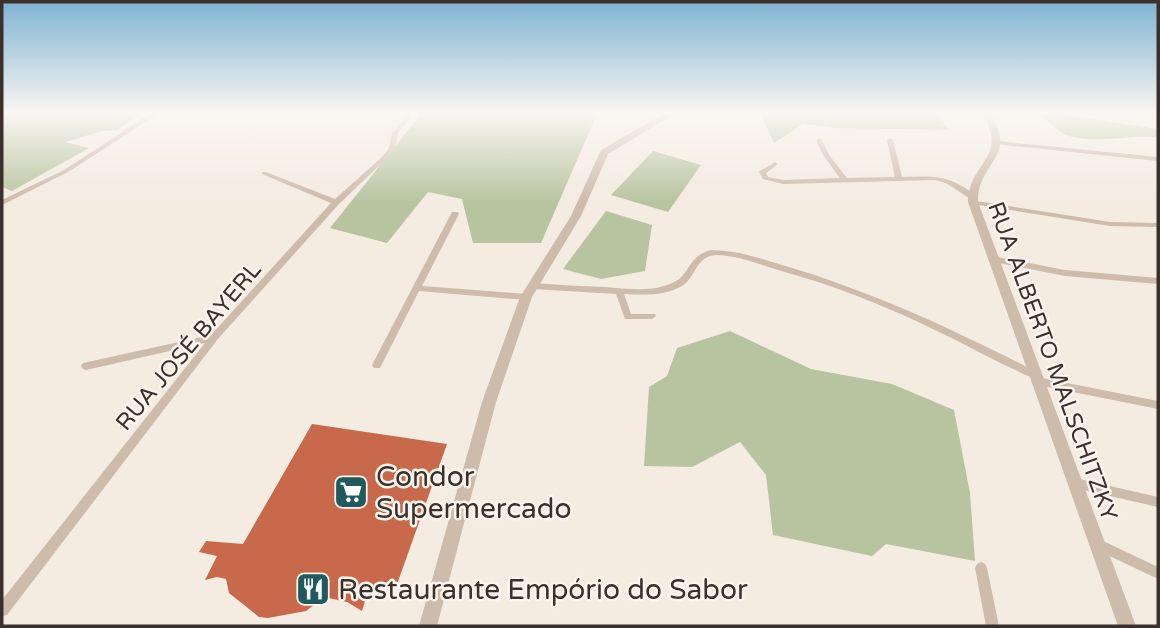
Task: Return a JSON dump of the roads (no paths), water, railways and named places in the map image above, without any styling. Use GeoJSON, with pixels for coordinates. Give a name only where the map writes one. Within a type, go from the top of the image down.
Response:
{"type":"FeatureCollection","features":[{"type":"Feature","properties":{"kind":"street"},"geometry":{"type":"LineString","coordinates":[[2,204],[66,172],[110,143]]}},
{"type":"Feature","properties":{"kind":"street","name":"RUA JOSÉ BAYERL"},"geometry":{"type":"LineString","coordinates":[[2,610],[214,338],[337,202],[389,152],[392,143]]}},
{"type":"Feature","properties":{"kind":"street"},"geometry":{"type":"LineString","coordinates":[[428,626],[489,402],[530,292],[571,224],[604,152],[619,143]]}},
{"type":"Feature","properties":{"kind":"street"},"geometry":{"type":"LineString","coordinates":[[821,143],[834,168],[845,180]]}},
{"type":"Feature","properties":{"kind":"street"},"geometry":{"type":"LineString","coordinates":[[891,143],[898,179]]}},
{"type":"Feature","properties":{"kind":"street","name":"RUA ALBERTO MALSCHITZKY"},"geometry":{"type":"LineString","coordinates":[[997,143],[994,155],[972,199],[1127,626]]}},
{"type":"Feature","properties":{"kind":"street"},"geometry":{"type":"LineString","coordinates":[[1000,143],[1158,159]]}},
{"type":"Feature","properties":{"kind":"street"},"geometry":{"type":"LineString","coordinates":[[775,164],[762,172],[765,178],[783,182],[944,180],[972,199],[1110,224],[1158,225]]}},
{"type":"Feature","properties":{"kind":"street"},"geometry":{"type":"LineString","coordinates":[[264,173],[337,202]]}},
{"type":"Feature","properties":{"kind":"street"},"geometry":{"type":"LineString","coordinates":[[377,365],[455,214]]}},
{"type":"Feature","properties":{"kind":"street"},"geometry":{"type":"LineString","coordinates":[[417,288],[530,292],[619,291],[670,287],[681,282],[694,262],[704,255],[728,253],[794,271],[874,298],[920,317],[1035,378],[1158,405]]}},
{"type":"Feature","properties":{"kind":"street"},"geometry":{"type":"LineString","coordinates":[[992,259],[1065,273],[1158,281]]}},
{"type":"Feature","properties":{"kind":"street"},"geometry":{"type":"LineString","coordinates":[[619,291],[628,317],[652,316]]}},
{"type":"Feature","properties":{"kind":"street"},"geometry":{"type":"LineString","coordinates":[[86,366],[214,338]]}},
{"type":"Feature","properties":{"kind":"street"},"geometry":{"type":"LineString","coordinates":[[1075,483],[1158,502]]}},
{"type":"Feature","properties":{"kind":"street"},"geometry":{"type":"LineString","coordinates":[[1097,545],[1158,573]]}},
{"type":"Feature","properties":{"kind":"street"},"geometry":{"type":"LineString","coordinates":[[981,568],[993,626]]}},
{"type":"Feature","properties":{"kind":"place","name":"Condor Supermercado"},"geometry":{"type":"Point","coordinates":[351,492]}},
{"type":"Feature","properties":{"kind":"place","name":"Restaurante Empório do Sabor"},"geometry":{"type":"Point","coordinates":[313,589]}}]}
